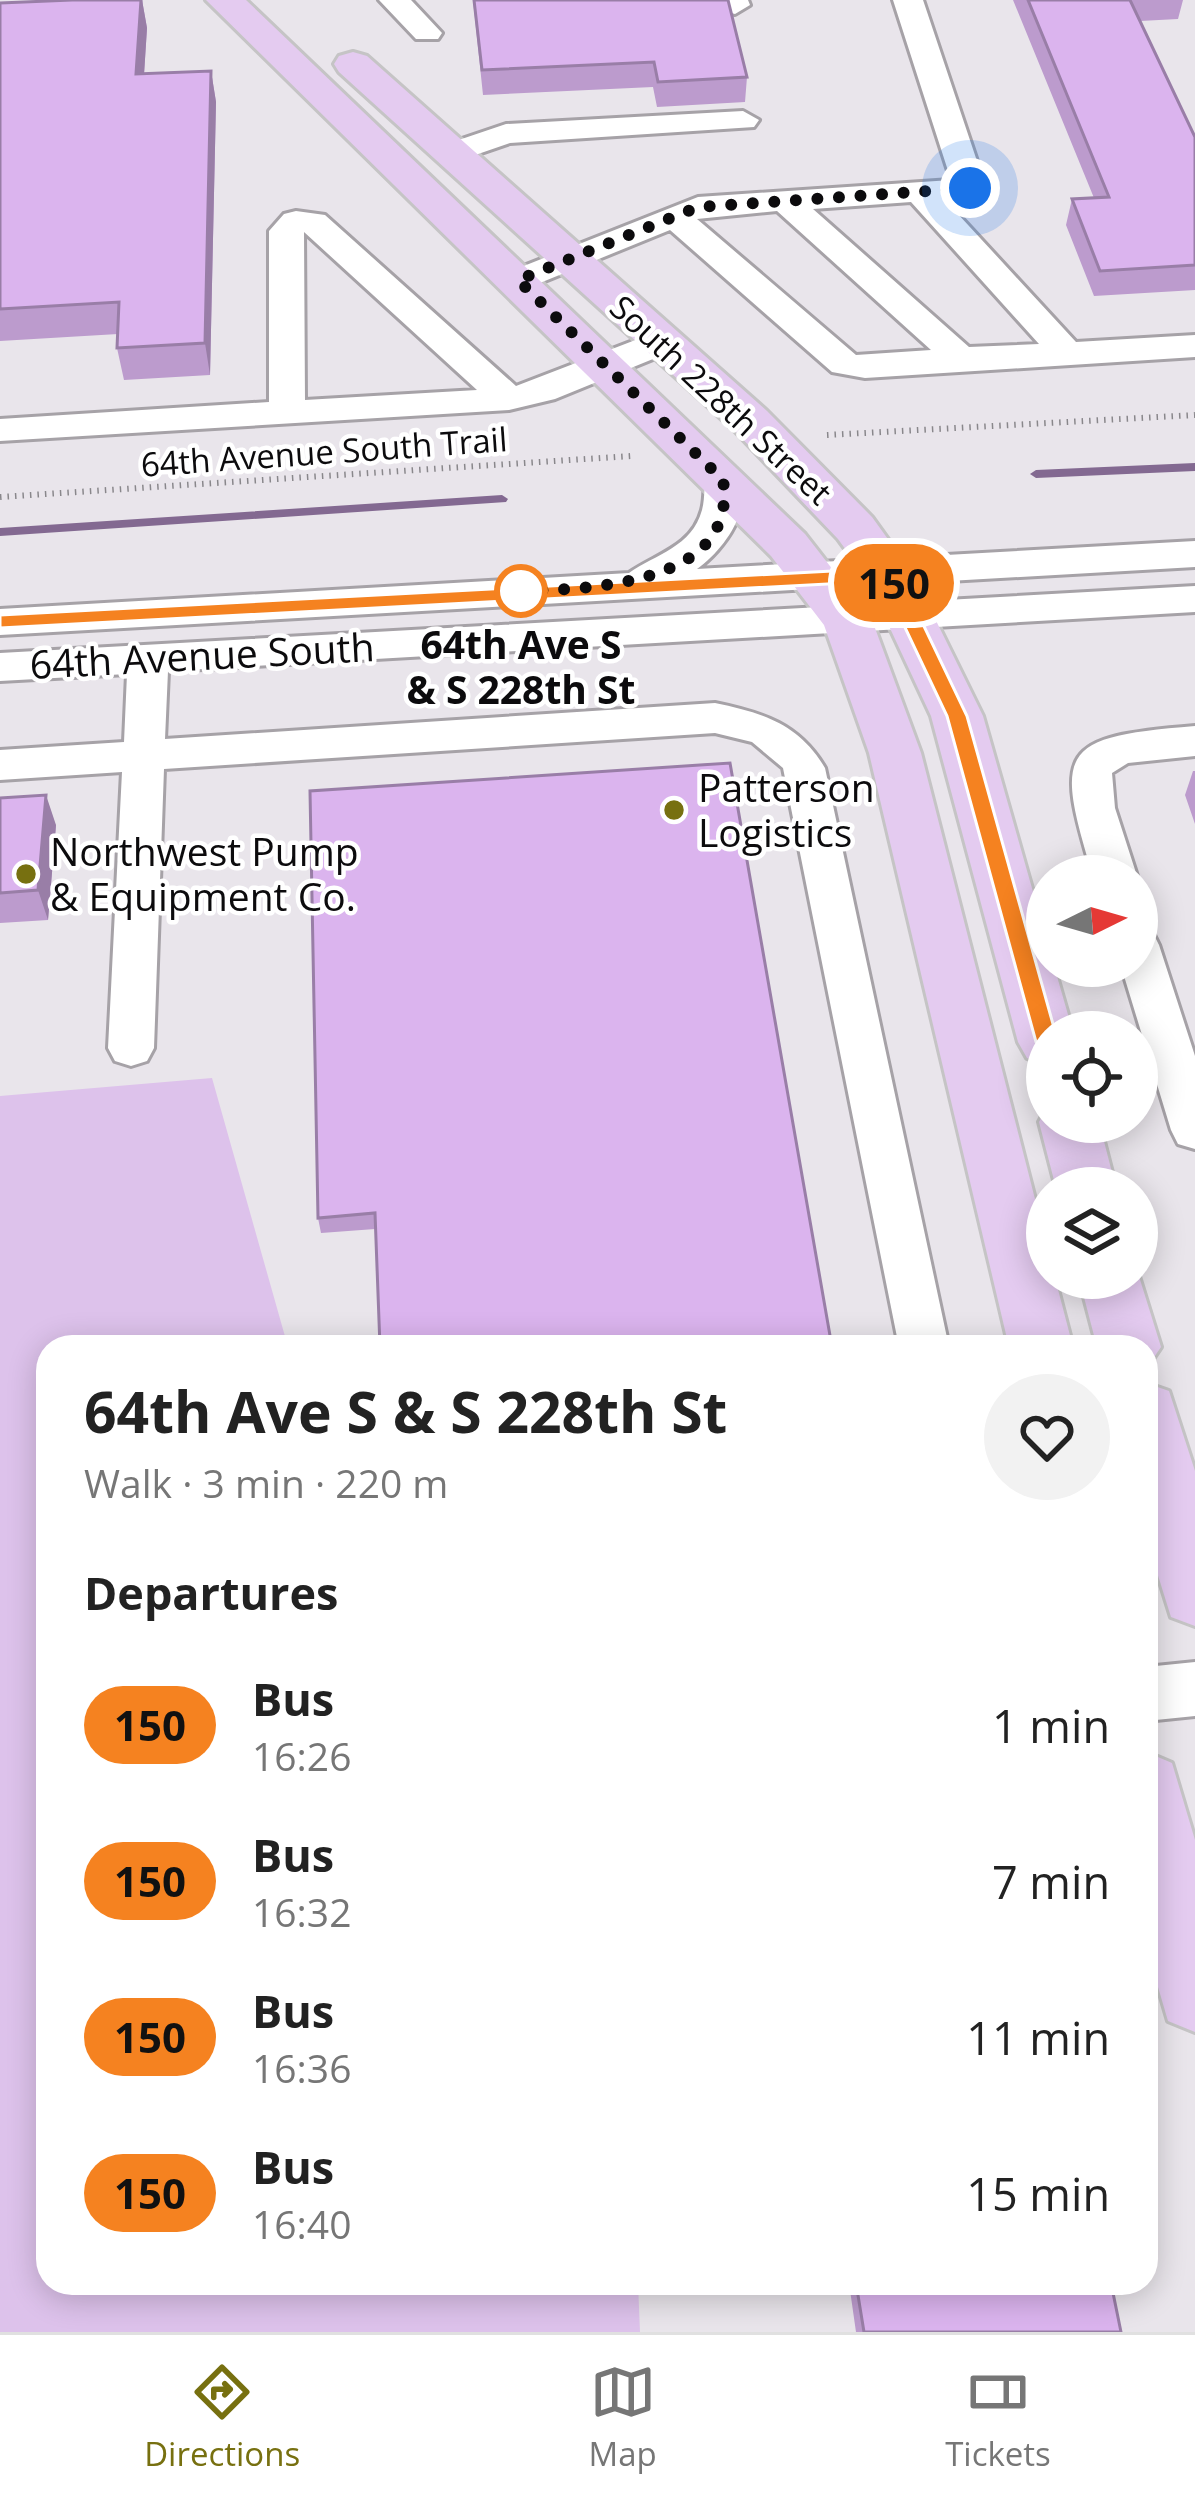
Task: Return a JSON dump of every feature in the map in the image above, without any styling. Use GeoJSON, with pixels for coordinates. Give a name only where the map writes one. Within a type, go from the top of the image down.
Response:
{"type":"FeatureCollection","features":[{"type":"Feature","properties":{"kind":"main road","name":"South 228th Street"},"geometry":{"type":"LineString","coordinates":[[225,0],[608,366],[723,480],[831,599],[895,753],[1038,1335]]}},
{"type":"Feature","properties":{"kind":"main road","name":"South 228th Street"},"geometry":{"type":"LineString","coordinates":[[304,20],[765,435],[855,528],[901,595],[940,674],[974,768],[1039,1011]]}},
{"type":"Feature","properties":{"kind":"main road"},"geometry":{"type":"LineString","coordinates":[[1116,1299],[1126,1335]]}},
{"type":"Feature","properties":{"kind":"main road"},"geometry":{"type":"LineString","coordinates":[[1158,1457],[1195,1594]]}},
{"type":"Feature","properties":{"kind":"main road"},"geometry":{"type":"LineString","coordinates":[[1158,1838],[1195,1994]]}},
{"type":"Feature","properties":{"kind":"street"},"geometry":{"type":"LineString","coordinates":[[394,0],[427,33]]}},
{"type":"Feature","properties":{"kind":"street"},"geometry":{"type":"LineString","coordinates":[[518,280],[698,207],[970,188],[908,0]]}},
{"type":"Feature","properties":{"kind":"street"},"geometry":{"type":"LineString","coordinates":[[452,153],[506,134],[743,120]]}},
{"type":"Feature","properties":{"kind":"street"},"geometry":{"type":"LineString","coordinates":[[920,192],[1067,353]]}},
{"type":"Feature","properties":{"kind":"street"},"geometry":{"type":"LineString","coordinates":[[785,201],[962,358]]}},
{"type":"Feature","properties":{"kind":"street"},"geometry":{"type":"LineString","coordinates":[[675,217],[845,364],[865,367],[1195,346]]}},
{"type":"Feature","properties":{"kind":"street"},"geometry":{"type":"LineString","coordinates":[[287,412],[286,231],[296,221],[313,222],[509,399]]}},
{"type":"Feature","properties":{"kind":"street"},"geometry":{"type":"LineString","coordinates":[[0,430],[509,399],[663,342]]}},
{"type":"Feature","properties":{"kind":"street"},"geometry":{"type":"LineString","coordinates":[[623,585],[658,574],[710,538],[726,501],[723,480]]}},
{"type":"Feature","properties":{"kind":"street","name":"64th Avenue South"},"geometry":{"type":"LineString","coordinates":[[901,595],[1195,554]]}},
{"type":"Feature","properties":{"kind":"street","name":"64th Avenue South"},"geometry":{"type":"LineString","coordinates":[[0,622],[623,585],[831,599]]}},
{"type":"Feature","properties":{"kind":"street","name":"64th Avenue South"},"geometry":{"type":"LineString","coordinates":[[0,667],[148,659],[901,595],[1195,599]]}},
{"type":"Feature","properties":{"kind":"street"},"geometry":{"type":"LineString","coordinates":[[131,1048],[148,659]]}},
{"type":"Feature","properties":{"kind":"street"},"geometry":{"type":"LineString","coordinates":[[0,765],[715,718],[757,726],[795,749],[803,768],[922,1335]]}},
{"type":"Feature","properties":{"kind":"street"},"geometry":{"type":"LineString","coordinates":[[1109,855],[1087,784],[1092,762],[1122,747],[1195,741]]}},
{"type":"Feature","properties":{"kind":"street"},"geometry":{"type":"LineString","coordinates":[[1150,987],[1195,1130]]}},
{"type":"Feature","properties":{"kind":"street"},"geometry":{"type":"LineString","coordinates":[[1158,1693],[1195,1689]]}},
{"type":"Feature","properties":{"kind":"path"},"geometry":{"type":"LineString","coordinates":[[827,435],[1195,416]]}},
{"type":"Feature","properties":{"kind":"path","name":"64th Avenue South Trail"},"geometry":{"type":"LineString","coordinates":[[0,497],[640,456]]}},
{"type":"Feature","properties":{"kind":"shaded area"},"geometry":{"type":"Polygon","coordinates":[[[212,1078],[285,1335],[36,1335],[36,2295],[638,2295],[640,2332],[0,2332],[0,1096],[212,1078]]]}},
{"type":"Feature","properties":{"kind":"building"},"geometry":{"type":"Polygon","coordinates":[[[141,0],[136,74],[211,71],[205,343],[117,348],[119,302],[0,309],[0,3],[141,0]]]}},
{"type":"Feature","properties":{"kind":"building"},"geometry":{"type":"Polygon","coordinates":[[[474,0],[728,0],[747,77],[658,82],[654,62],[482,70],[474,0]]]}},
{"type":"Feature","properties":{"kind":"building"},"geometry":{"type":"Polygon","coordinates":[[[1028,0],[1130,0],[1195,137],[1195,265],[1100,271],[1072,199],[1109,197],[1028,0]]]}},
{"type":"Feature","properties":{"kind":"building"},"geometry":{"type":"Polygon","coordinates":[[[730,763],[830,1335],[380,1335],[375,1213],[318,1218],[310,791],[730,763]]]}},
{"type":"Feature","properties":{"kind":"building"},"geometry":{"type":"Polygon","coordinates":[[[46,795],[38,890],[0,893],[0,798],[46,795]]]}},
{"type":"Feature","properties":{"kind":"building"},"geometry":{"type":"Polygon","coordinates":[[[858,2295],[1113,2295],[1121,2332],[864,2332],[858,2295]]]}},
{"type":"Feature","properties":{"kind":"waterway"},"geometry":{"type":"LineString","coordinates":[[1036,474],[1195,467]]}},
{"type":"Feature","properties":{"kind":"waterway"},"geometry":{"type":"LineString","coordinates":[[0,532],[502,499]]}},
{"type":"Feature","properties":{"kind":"bus line","name":"150"},"geometry":{"type":"LineString","coordinates":[[0,622],[889,574],[957,716],[1039,1011]]}},
{"type":"Feature","properties":{"kind":"place","name":"64th Ave S & S 228th St"},"geometry":{"type":"Point","coordinates":[521,591]}},
{"type":"Feature","properties":{"kind":"place","name":"Patterson Logistics"},"geometry":{"type":"Point","coordinates":[674,810]}},
{"type":"Feature","properties":{"kind":"place","name":"Northwest Pump & Equipment Co."},"geometry":{"type":"Point","coordinates":[26,874]}},
{"type":"Feature","properties":{"kind":"route"},"geometry":{"type":"LineString","coordinates":[[521,591],[623,585],[658,574],[710,538],[726,501],[723,480],[518,280],[698,207],[970,188]]}}]}
